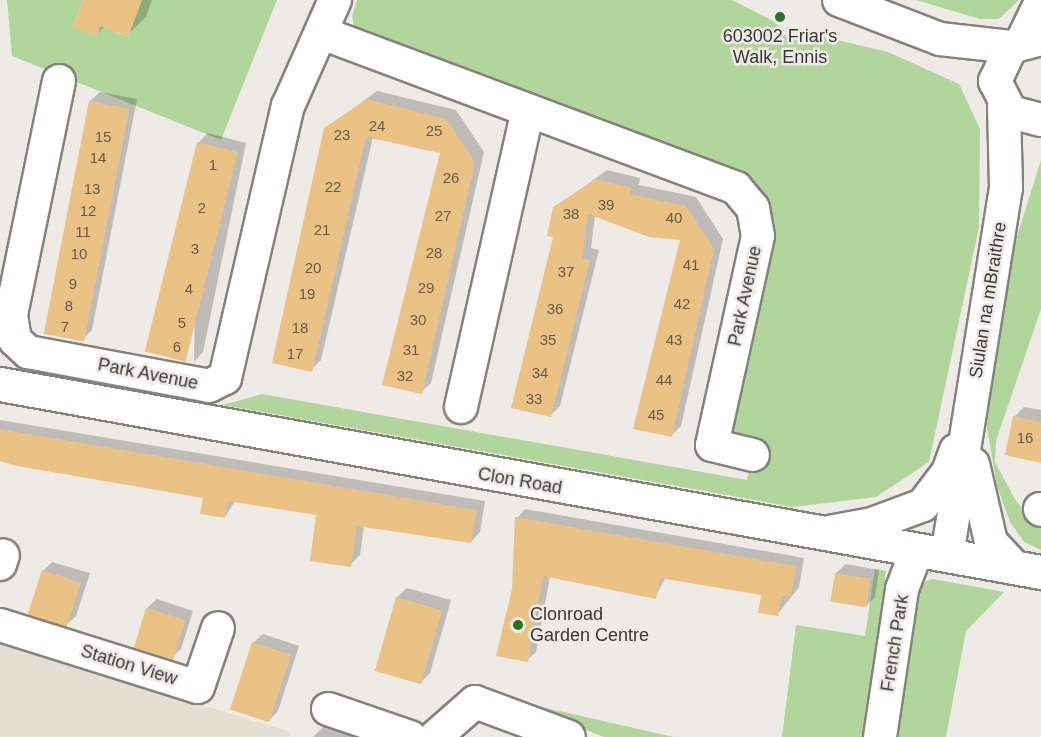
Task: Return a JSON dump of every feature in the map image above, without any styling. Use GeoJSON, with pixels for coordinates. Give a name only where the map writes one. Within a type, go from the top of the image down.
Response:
{"type":"FeatureCollection","features":[{"type":"Feature","properties":{"kind":"main road","name":"Clon Road"},"geometry":{"type":"LineString","coordinates":[[0,384],[1028,569]]}},
{"type":"Feature","properties":{"kind":"street","name":"Park Avenue"},"geometry":{"type":"LineString","coordinates":[[58,81],[11,315],[15,340],[28,352],[210,386],[225,378],[288,106],[335,0]]}},
{"type":"Feature","properties":{"kind":"street"},"geometry":{"type":"LineString","coordinates":[[839,0],[940,39],[971,61],[1000,100],[1019,117],[1040,120]]}},
{"type":"Feature","properties":{"kind":"street","name":"Siulan na mBraithre"},"geometry":{"type":"LineString","coordinates":[[932,553],[969,412],[1006,188],[996,68],[1025,42],[1041,2]]}},
{"type":"Feature","properties":{"kind":"street","name":"Park Avenue"},"geometry":{"type":"LineString","coordinates":[[322,33],[736,188],[753,208],[758,236],[711,445],[753,455]]}},
{"type":"Feature","properties":{"kind":"street"},"geometry":{"type":"LineString","coordinates":[[940,39],[1025,42]]}},
{"type":"Feature","properties":{"kind":"street"},"geometry":{"type":"LineString","coordinates":[[461,407],[528,110]]}},
{"type":"Feature","properties":{"kind":"street","name":"Siulan na mBraithre"},"geometry":{"type":"LineString","coordinates":[[1006,188],[1040,120]]}},
{"type":"Feature","properties":{"kind":"street","name":"Siulan na mBraithre"},"geometry":{"type":"LineString","coordinates":[[820,533],[872,524],[923,505],[948,472],[969,412]]}},
{"type":"Feature","properties":{"kind":"street","name":"Siulan na mBraithre"},"geometry":{"type":"LineString","coordinates":[[969,412],[979,511],[991,542],[1028,569]]}},
{"type":"Feature","properties":{"kind":"street","name":"French Park"},"geometry":{"type":"LineString","coordinates":[[880,737],[902,590],[932,553]]}},
{"type":"Feature","properties":{"kind":"street","name":"Station View"},"geometry":{"type":"LineString","coordinates":[[0,625],[198,687],[218,628]]}},
{"type":"Feature","properties":{"kind":"street"},"geometry":{"type":"LineString","coordinates":[[435,737],[475,702],[569,737]]}},
{"type":"Feature","properties":{"kind":"street"},"geometry":{"type":"LineString","coordinates":[[328,709],[410,737]]}},
{"type":"Feature","properties":{"kind":"shaded area"},"geometry":{"type":"Polygon","coordinates":[[[0,642],[290,732],[289,737],[0,737],[0,642]]]}},
{"type":"Feature","properties":{"kind":"green space"},"geometry":{"type":"Polygon","coordinates":[[[7,0],[83,0],[73,27],[101,26],[128,37],[142,0],[277,0],[221,140],[12,56],[7,0]]]}},
{"type":"Feature","properties":{"kind":"green space"},"geometry":{"type":"Polygon","coordinates":[[[357,0],[732,0],[779,24],[776,32],[799,40],[803,32],[888,52],[959,84],[980,129],[979,227],[929,462],[876,497],[793,507],[223,405],[262,394],[747,480],[755,443],[734,436],[730,423],[766,205],[355,32],[352,16],[357,0]]]}},
{"type":"Feature","properties":{"kind":"green space"},"geometry":{"type":"Polygon","coordinates":[[[916,0],[1019,0],[999,19],[980,19],[916,0]]]}},
{"type":"Feature","properties":{"kind":"green space"},"geometry":{"type":"Polygon","coordinates":[[[1041,160],[1041,309],[996,441],[995,462],[1016,501],[1041,528],[1041,550],[1024,542],[1010,522],[997,486],[983,405],[1013,249],[1041,160]]]}},
{"type":"Feature","properties":{"kind":"green space"},"geometry":{"type":"Polygon","coordinates":[[[875,569],[886,571],[863,737],[782,737],[796,625],[865,636],[875,569]]]}},
{"type":"Feature","properties":{"kind":"green space"},"geometry":{"type":"Polygon","coordinates":[[[933,579],[1004,592],[966,631],[946,737],[897,737],[898,631],[921,583],[933,579]]]}},
{"type":"Feature","properties":{"kind":"green space"},"geometry":{"type":"Polygon","coordinates":[[[507,699],[669,736],[675,737],[604,737],[507,699]]]}},
{"type":"Feature","properties":{"kind":"building"},"geometry":{"type":"Polygon","coordinates":[[[83,0],[142,0],[128,37],[101,26],[97,36],[73,27],[83,0]]]}},
{"type":"Feature","properties":{"kind":"building"},"geometry":{"type":"Polygon","coordinates":[[[367,99],[446,119],[475,162],[422,394],[382,385],[440,153],[366,137],[312,372],[272,363],[324,128],[367,99]]]}},
{"type":"Feature","properties":{"kind":"building"},"geometry":{"type":"Polygon","coordinates":[[[89,101],[129,109],[84,341],[44,334],[89,101]]]}},
{"type":"Feature","properties":{"kind":"building"},"geometry":{"type":"Polygon","coordinates":[[[197,142],[238,152],[185,362],[145,352],[197,142]]]}},
{"type":"Feature","properties":{"kind":"building"},"geometry":{"type":"Polygon","coordinates":[[[596,179],[632,188],[630,194],[686,206],[714,249],[672,437],[633,429],[680,240],[649,237],[588,214],[582,258],[590,260],[551,417],[511,408],[553,237],[547,236],[553,207],[596,179]]]}},
{"type":"Feature","properties":{"kind":"building"},"geometry":{"type":"Polygon","coordinates":[[[1013,416],[1041,422],[1041,463],[1005,455],[1013,416]]]}},
{"type":"Feature","properties":{"kind":"building"},"geometry":{"type":"Polygon","coordinates":[[[0,429],[477,510],[471,543],[357,526],[351,567],[310,561],[316,515],[228,501],[225,518],[200,514],[203,498],[17,466],[0,461],[0,429]]]}},
{"type":"Feature","properties":{"kind":"building"},"geometry":{"type":"Polygon","coordinates":[[[515,517],[796,566],[791,597],[781,596],[778,616],[758,613],[761,595],[660,578],[656,599],[543,576],[528,662],[496,656],[512,589],[515,517]]]}},
{"type":"Feature","properties":{"kind":"building"},"geometry":{"type":"Polygon","coordinates":[[[42,570],[81,583],[66,627],[27,615],[42,570]]]}},
{"type":"Feature","properties":{"kind":"building"},"geometry":{"type":"Polygon","coordinates":[[[835,573],[871,579],[866,607],[830,602],[835,573]]]}},
{"type":"Feature","properties":{"kind":"building"},"geometry":{"type":"Polygon","coordinates":[[[396,597],[442,610],[421,684],[375,671],[396,597]]]}},
{"type":"Feature","properties":{"kind":"building"},"geometry":{"type":"Polygon","coordinates":[[[146,608],[185,620],[173,660],[134,648],[146,608]]]}},
{"type":"Feature","properties":{"kind":"building"},"geometry":{"type":"Polygon","coordinates":[[[252,642],[291,655],[269,722],[230,710],[252,642]]]}},
{"type":"Feature","properties":{"kind":"place","name":"603002 Friar's Walk, Ennis"},"geometry":{"type":"Point","coordinates":[780,17]}},
{"type":"Feature","properties":{"kind":"place","name":"Clonroad Garden Centre"},"geometry":{"type":"Point","coordinates":[518,625]}}]}
